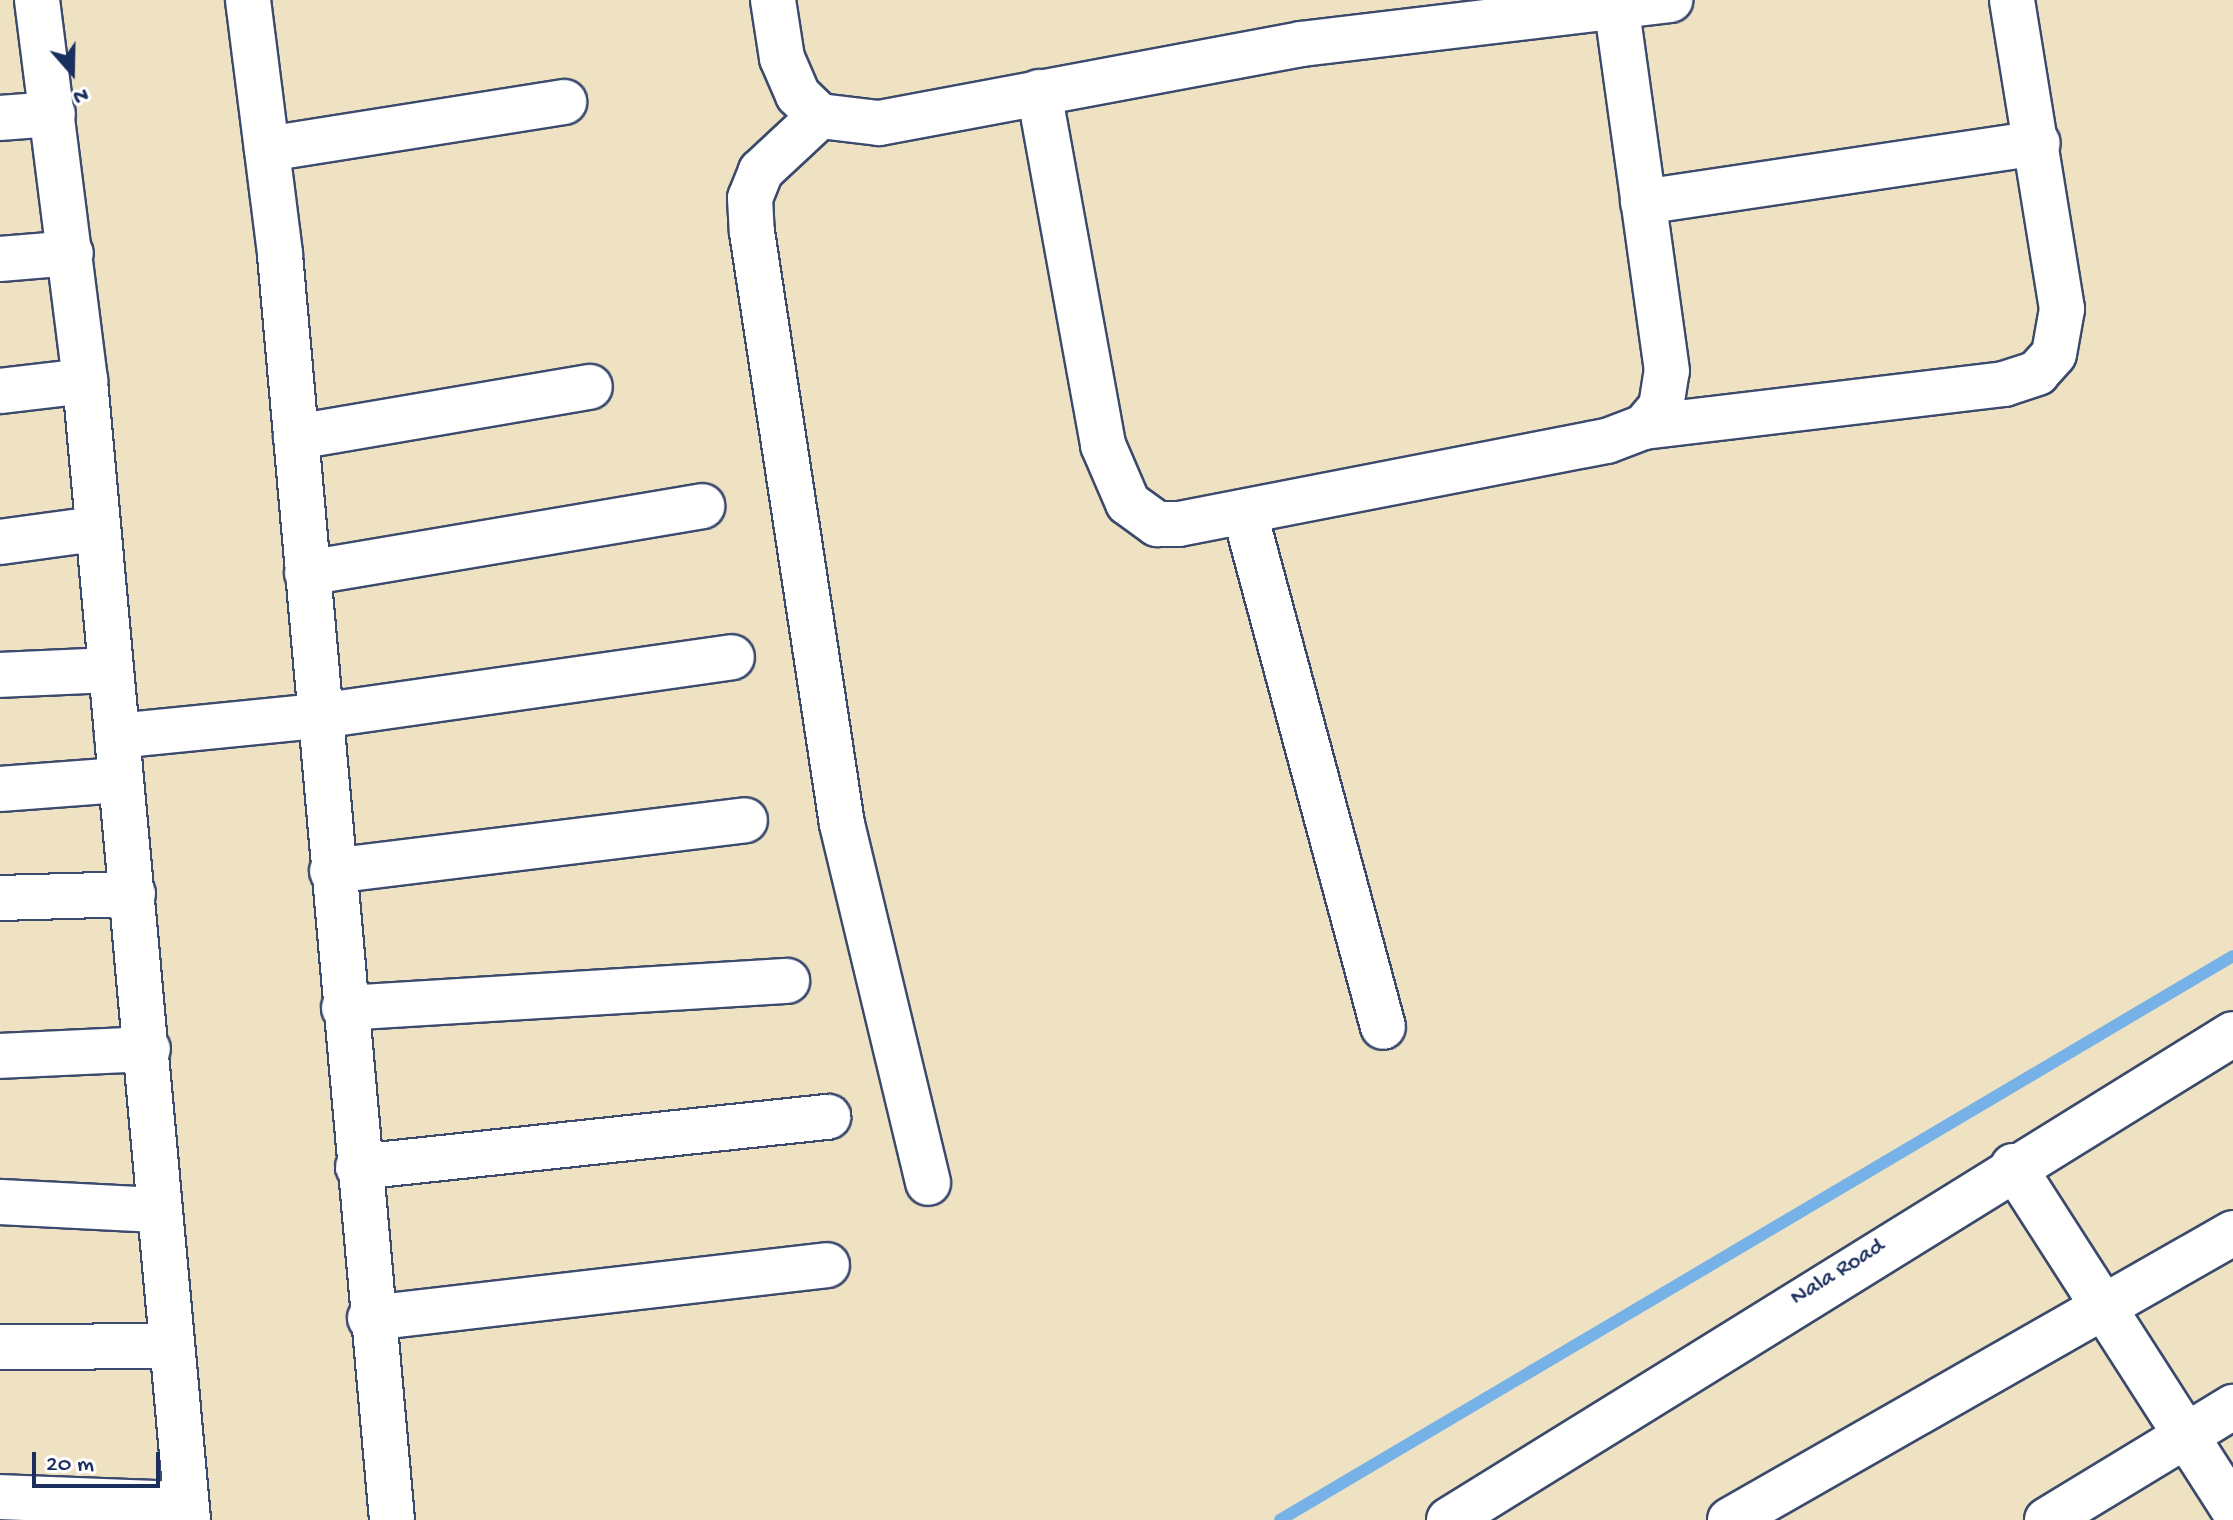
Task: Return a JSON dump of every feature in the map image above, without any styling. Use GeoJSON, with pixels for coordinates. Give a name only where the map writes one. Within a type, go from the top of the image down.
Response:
{"type":"FeatureCollection","features":[{"type":"Feature","properties":{"kind":"street"},"geometry":{"type":"LineString","coordinates":[[0,1497],[187,1512],[159,1210],[148,1049],[95,529],[85,381],[37,0]]}},
{"type":"Feature","properties":{"kind":"street"},"geometry":{"type":"LineString","coordinates":[[773,0],[782,58],[798,95],[820,116],[879,123],[1301,44],[1617,10],[1670,0]]}},
{"type":"Feature","properties":{"kind":"street"},"geometry":{"type":"LineString","coordinates":[[1039,92],[1116,483],[1128,503],[1157,524],[1245,514],[1644,427],[2004,384],[2037,373],[2062,336],[2038,143],[2012,0]]}},
{"type":"Feature","properties":{"kind":"street"},"geometry":{"type":"LineString","coordinates":[[256,1],[370,1318],[392,1520]]}},
{"type":"Feature","properties":{"kind":"street"},"geometry":{"type":"LineString","coordinates":[[1617,10],[1667,371],[1661,407],[1644,427]]}},
{"type":"Feature","properties":{"kind":"street"},"geometry":{"type":"LineString","coordinates":[[267,149],[564,102]]}},
{"type":"Feature","properties":{"kind":"street"},"geometry":{"type":"LineString","coordinates":[[0,118],[53,114]]}},
{"type":"Feature","properties":{"kind":"street"},"geometry":{"type":"LineString","coordinates":[[820,116],[761,171],[750,198],[752,232],[842,824],[928,1183]]}},
{"type":"Feature","properties":{"kind":"street"},"geometry":{"type":"LineString","coordinates":[[1643,202],[2038,143]]}},
{"type":"Feature","properties":{"kind":"street"},"geometry":{"type":"LineString","coordinates":[[0,259],[71,253]]}},
{"type":"Feature","properties":{"kind":"street"},"geometry":{"type":"LineString","coordinates":[[0,391],[85,381]]}},
{"type":"Feature","properties":{"kind":"street"},"geometry":{"type":"LineString","coordinates":[[296,437],[590,387]]}},
{"type":"Feature","properties":{"kind":"street"},"geometry":{"type":"LineString","coordinates":[[307,573],[702,506]]}},
{"type":"Feature","properties":{"kind":"street"},"geometry":{"type":"LineString","coordinates":[[1245,514],[1383,1027]]}},
{"type":"Feature","properties":{"kind":"street"},"geometry":{"type":"LineString","coordinates":[[0,542],[95,529]]}},
{"type":"Feature","properties":{"kind":"street"},"geometry":{"type":"LineString","coordinates":[[117,736],[319,716],[732,657]]}},
{"type":"Feature","properties":{"kind":"street"},"geometry":{"type":"LineString","coordinates":[[0,675],[111,670]]}},
{"type":"Feature","properties":{"kind":"street"},"geometry":{"type":"LineString","coordinates":[[0,789],[121,780]]}},
{"type":"Feature","properties":{"kind":"street"},"geometry":{"type":"LineString","coordinates":[[332,871],[745,820]]}},
{"type":"Feature","properties":{"kind":"street"},"geometry":{"type":"LineString","coordinates":[[0,898],[133,894]]}},
{"type":"Feature","properties":{"kind":"street"},"geometry":{"type":"LineString","coordinates":[[344,1008],[787,981]]}},
{"type":"Feature","properties":{"kind":"street","name":"Nala Road"},"geometry":{"type":"LineString","coordinates":[[1449,1520],[2013,1166],[2233,1034]]}},
{"type":"Feature","properties":{"kind":"street"},"geometry":{"type":"LineString","coordinates":[[0,1056],[148,1049]]}},
{"type":"Feature","properties":{"kind":"street"},"geometry":{"type":"LineString","coordinates":[[358,1167],[828,1117]]}},
{"type":"Feature","properties":{"kind":"street"},"geometry":{"type":"LineString","coordinates":[[2013,1166],[2100,1305],[2190,1435],[2233,1509]]}},
{"type":"Feature","properties":{"kind":"street"},"geometry":{"type":"LineString","coordinates":[[0,1202],[159,1210]]}},
{"type":"Feature","properties":{"kind":"street"},"geometry":{"type":"LineString","coordinates":[[1730,1520],[2100,1305],[2233,1233]]}},
{"type":"Feature","properties":{"kind":"street"},"geometry":{"type":"LineString","coordinates":[[370,1318],[827,1265]]}},
{"type":"Feature","properties":{"kind":"street"},"geometry":{"type":"LineString","coordinates":[[0,1347],[171,1346]]}},
{"type":"Feature","properties":{"kind":"street"},"geometry":{"type":"LineString","coordinates":[[2047,1520],[2233,1407]]}},
{"type":"Feature","properties":{"kind":"waterway"},"geometry":{"type":"LineString","coordinates":[[1280,1520],[2233,956]]}}]}
